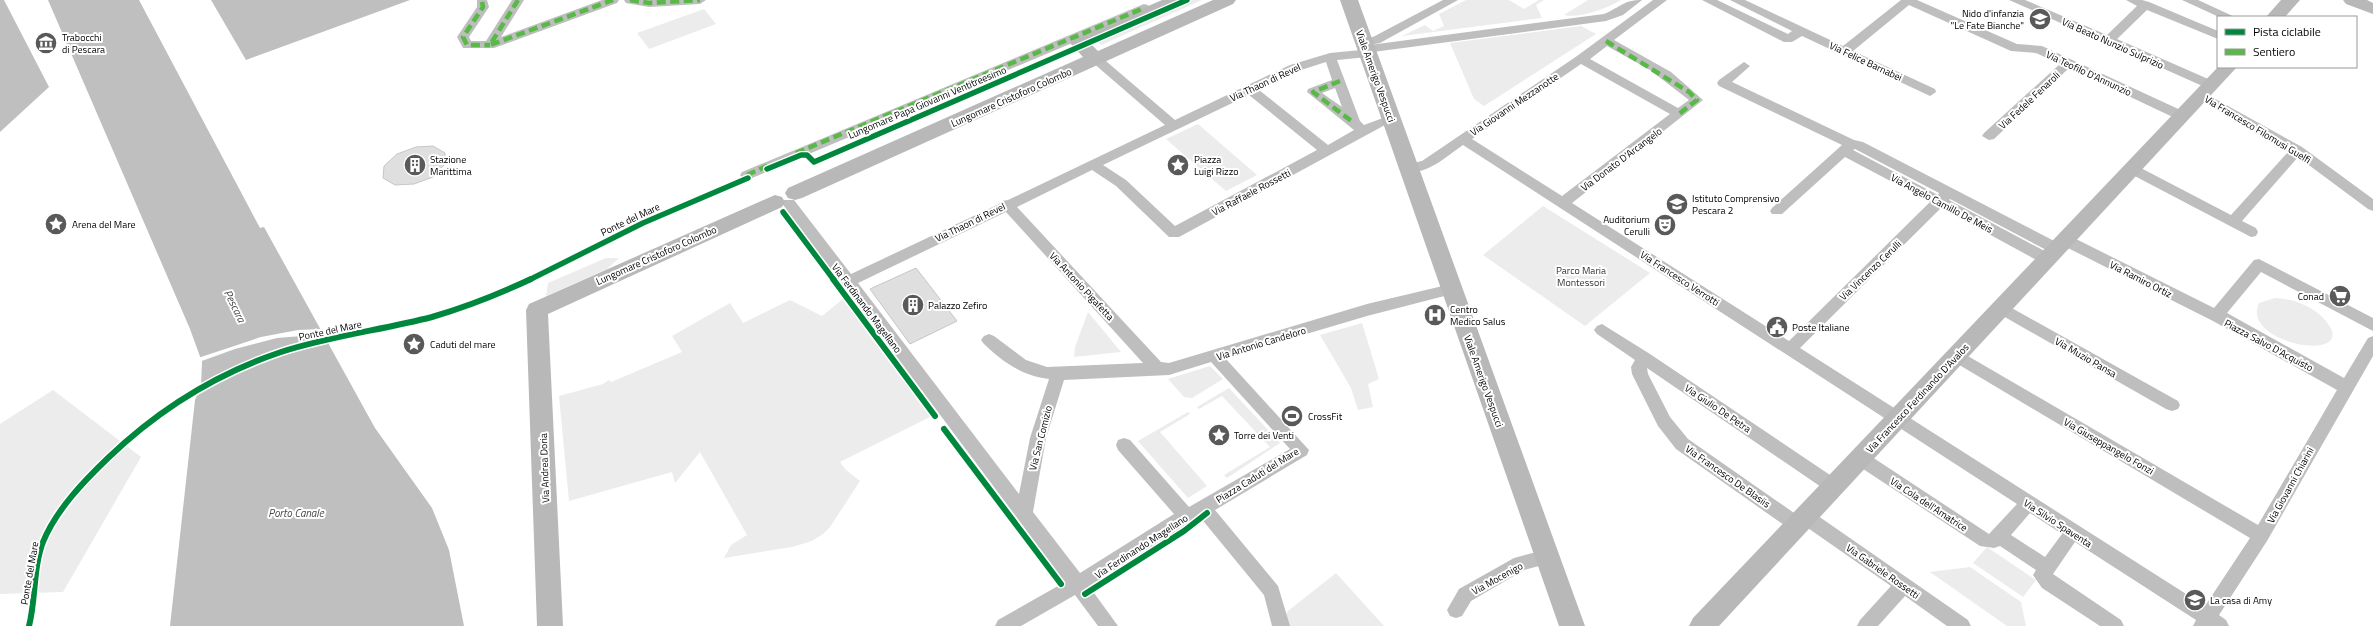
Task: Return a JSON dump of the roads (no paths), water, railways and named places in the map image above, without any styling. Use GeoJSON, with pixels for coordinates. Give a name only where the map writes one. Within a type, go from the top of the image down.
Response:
{"type":"FeatureCollection","features":[{"type":"Feature","properties":{"kind":"street"},"geometry":{"type":"LineString","coordinates":[[490,45],[518,0]]}},
{"type":"Feature","properties":{"kind":"street"},"geometry":{"type":"LineString","coordinates":[[482,2],[483,6],[463,37],[467,45],[490,45],[613,0]]}},
{"type":"Feature","properties":{"kind":"street"},"geometry":{"type":"LineString","coordinates":[[630,0],[649,3],[700,0]]}},
{"type":"Feature","properties":{"kind":"street"},"geometry":{"type":"LineString","coordinates":[[1174,126],[1079,43],[1176,0]]}},
{"type":"Feature","properties":{"kind":"street","name":"Lungomare Cristoforo Colombo"},"geometry":{"type":"LineString","coordinates":[[537,310],[1227,0]]}},
{"type":"Feature","properties":{"kind":"street","name":"Viale Amerigo Vespucci"},"geometry":{"type":"LineString","coordinates":[[1349,0],[1572,626]]}},
{"type":"Feature","properties":{"kind":"street"},"geometry":{"type":"LineString","coordinates":[[1366,48],[1376,40],[1452,0]]}},
{"type":"Feature","properties":{"kind":"street"},"geometry":{"type":"LineString","coordinates":[[1366,48],[1598,19],[1611,16],[1636,0]]}},
{"type":"Feature","properties":{"kind":"street","name":"Via Giovanni Mezzanotte"},"geometry":{"type":"LineString","coordinates":[[1409,168],[1426,164],[1581,59],[1660,0]]}},
{"type":"Feature","properties":{"kind":"street"},"geometry":{"type":"LineString","coordinates":[[1708,0],[1788,39],[1802,31]]}},
{"type":"Feature","properties":{"kind":"street","name":"Via Felice Barnabei"},"geometry":{"type":"LineString","coordinates":[[1736,0],[1930,92]]}},
{"type":"Feature","properties":{"kind":"street"},"geometry":{"type":"LineString","coordinates":[[1845,51],[1908,0]]}},
{"type":"Feature","properties":{"kind":"street","name":"Via Teofilo D'Annunzio"},"geometry":{"type":"LineString","coordinates":[[1908,0],[2015,48],[2038,49],[2182,116]]}},
{"type":"Feature","properties":{"kind":"street","name":"Via Beato Nunzio Sulprizio"},"geometry":{"type":"LineString","coordinates":[[2015,0],[2108,41],[2206,90]]}},
{"type":"Feature","properties":{"kind":"street"},"geometry":{"type":"LineString","coordinates":[[2132,0],[2217,35]]}},
{"type":"Feature","properties":{"kind":"street"},"geometry":{"type":"LineString","coordinates":[[2188,0],[2227,16]]}},
{"type":"Feature","properties":{"kind":"street"},"geometry":{"type":"LineString","coordinates":[[2276,16],[2291,0]]}},
{"type":"Feature","properties":{"kind":"street"},"geometry":{"type":"LineString","coordinates":[[2352,0],[2373,9]]}},
{"type":"Feature","properties":{"kind":"street"},"geometry":{"type":"LineString","coordinates":[[2108,41],[2144,5]]}},
{"type":"Feature","properties":{"kind":"street","name":"Lungomare Papa Giovanni Ventitreesimo"},"geometry":{"type":"LineString","coordinates":[[747,174],[1144,8]]}},
{"type":"Feature","properties":{"kind":"street"},"geometry":{"type":"LineString","coordinates":[[1598,19],[1610,37]]}},
{"type":"Feature","properties":{"kind":"street","name":"Via Donato D'Arcangelo"},"geometry":{"type":"LineString","coordinates":[[1563,203],[1697,100],[1689,92],[1610,37]]}},
{"type":"Feature","properties":{"kind":"street","name":"Via Thaon di Revel"},"geometry":{"type":"LineString","coordinates":[[848,282],[1006,204],[1174,126],[1294,68],[1366,48]]}},
{"type":"Feature","properties":{"kind":"street"},"geometry":{"type":"LineString","coordinates":[[1330,57],[1359,127]]}},
{"type":"Feature","properties":{"kind":"street"},"geometry":{"type":"LineString","coordinates":[[1581,59],[1679,114]]}},
{"type":"Feature","properties":{"kind":"street","name":"Via Fedele Fenaroli"},"geometry":{"type":"LineString","coordinates":[[1989,136],[2068,63]]}},
{"type":"Feature","properties":{"kind":"street","name":"Via Angelo Camillo De Meis"},"geometry":{"type":"LineString","coordinates":[[1744,66],[1723,83],[1848,148],[2056,249]]}},
{"type":"Feature","properties":{"kind":"street","name":"Via Francesco Ferdinando D'Avalos"},"geometry":{"type":"LineString","coordinates":[[1702,626],[2227,68]]}},
{"type":"Feature","properties":{"kind":"street"},"geometry":{"type":"LineString","coordinates":[[1340,81],[1313,92],[1359,127]]}},
{"type":"Feature","properties":{"kind":"street"},"geometry":{"type":"LineString","coordinates":[[1250,89],[1327,151]]}},
{"type":"Feature","properties":{"kind":"street","name":"Via Francesco Filomusi Guelfi"},"geometry":{"type":"LineString","coordinates":[[2206,90],[2297,150],[2373,206]]}},
{"type":"Feature","properties":{"kind":"street","name":"Via Raffaele Rossetti"},"geometry":{"type":"LineString","coordinates":[[1093,163],[1103,173],[1121,183],[1174,233],[1327,151],[1359,127],[1391,119]]}},
{"type":"Feature","properties":{"kind":"street","name":"Via Francesco Verrotti"},"geometry":{"type":"LineString","coordinates":[[1463,139],[1897,418]]}},
{"type":"Feature","properties":{"kind":"street"},"geometry":{"type":"LineString","coordinates":[[1777,211],[1848,148]]}},
{"type":"Feature","properties":{"kind":"street"},"geometry":{"type":"LineString","coordinates":[[2236,219],[2297,150]]}},
{"type":"Feature","properties":{"kind":"street"},"geometry":{"type":"LineString","coordinates":[[2132,169],[2251,232]]}},
{"type":"Feature","properties":{"kind":"street","name":"Via Vincenzo Cerulli"},"geometry":{"type":"LineString","coordinates":[[1790,349],[1945,196]]}},
{"type":"Feature","properties":{"kind":"street","name":"Via Ferdinando Magellano"},"geometry":{"type":"LineString","coordinates":[[786,199],[1109,626]]}},
{"type":"Feature","properties":{"kind":"street","name":"Via Antonio Pigafetta"},"geometry":{"type":"LineString","coordinates":[[1006,204],[1157,368]]}},
{"type":"Feature","properties":{"kind":"street","name":"Via Ramiro Ortiz"},"geometry":{"type":"LineString","coordinates":[[2056,249],[2218,317]]}},
{"type":"Feature","properties":{"kind":"street","name":"Piazza Salvo D'Acquisto"},"geometry":{"type":"LineString","coordinates":[[2346,387],[2218,317],[2220,311],[2259,264],[2373,325]]}},
{"type":"Feature","properties":{"kind":"street","name":"Via Antonio Candeloro"},"geometry":{"type":"LineString","coordinates":[[989,340],[1016,363],[1037,372],[1063,373],[1157,368],[1169,369],[1215,357],[1367,310],[1451,289]]}},
{"type":"Feature","properties":{"kind":"street","name":"Via Muzio Pansa"},"geometry":{"type":"LineString","coordinates":[[2001,308],[2172,405]]}},
{"type":"Feature","properties":{"kind":"street","name":"Via Andrea Doria"},"geometry":{"type":"LineString","coordinates":[[537,310],[550,626]]}},
{"type":"Feature","properties":{"kind":"street","name":"Via Giulio De Petra"},"geometry":{"type":"LineString","coordinates":[[1602,330],[1833,486]]}},
{"type":"Feature","properties":{"kind":"street","name":"Via Giovanni Chiarini"},"geometry":{"type":"LineString","coordinates":[[2210,623],[2373,342]]}},
{"type":"Feature","properties":{"kind":"street","name":"Via Giuseppangelo Fonzi"},"geometry":{"type":"LineString","coordinates":[[1956,356],[2261,536]]}},
{"type":"Feature","properties":{"kind":"street","name":"Piazza Caduti del Mare"},"geometry":{"type":"LineString","coordinates":[[1186,516],[1203,508],[1302,450],[1215,357]]}},
{"type":"Feature","properties":{"kind":"street","name":"Via Francesco De Blasiis"},"geometry":{"type":"LineString","coordinates":[[1645,358],[1639,366],[1640,374],[1664,421],[1682,444],[1801,520]]}},
{"type":"Feature","properties":{"kind":"street","name":"Via San Comizio"},"geometry":{"type":"LineString","coordinates":[[1024,513],[1038,438],[1063,373]]}},
{"type":"Feature","properties":{"kind":"street","name":"Via Silvio Spaventa"},"geometry":{"type":"LineString","coordinates":[[1897,418],[2210,623]]}},
{"type":"Feature","properties":{"kind":"street"},"geometry":{"type":"LineString","coordinates":[[1124,445],[1186,516]]}},
{"type":"Feature","properties":{"kind":"street","name":"Via Cola dell'Amatrice"},"geometry":{"type":"LineString","coordinates":[[1860,458],[1986,541],[1994,541],[1999,536]]}},
{"type":"Feature","properties":{"kind":"street"},"geometry":{"type":"LineString","coordinates":[[2028,503],[1999,536],[2046,567]]}},
{"type":"Feature","properties":{"kind":"street"},"geometry":{"type":"LineString","coordinates":[[1203,508],[1272,592],[1281,626]]}},
{"type":"Feature","properties":{"kind":"street","name":"Via Ferdinando Magellano"},"geometry":{"type":"LineString","coordinates":[[1078,584],[1186,516]]}},
{"type":"Feature","properties":{"kind":"street","name":"Via Gabriele Rossetti"},"geometry":{"type":"LineString","coordinates":[[1801,520],[1903,585],[1962,626]]}},
{"type":"Feature","properties":{"kind":"street"},"geometry":{"type":"LineString","coordinates":[[2073,532],[2042,571],[2044,579],[2115,626]]}},
{"type":"Feature","properties":{"kind":"street","name":"Via Mocenigo"},"geometry":{"type":"LineString","coordinates":[[1456,610],[1465,595],[1520,563],[1548,557]]}},
{"type":"Feature","properties":{"kind":"street"},"geometry":{"type":"LineString","coordinates":[[1004,626],[1078,584]]}},
{"type":"Feature","properties":{"kind":"street"},"geometry":{"type":"LineString","coordinates":[[1866,626],[1903,585]]}},
{"type":"Feature","properties":{"kind":"water"},"geometry":{"type":"Polygon","coordinates":[[[0,0],[4,0],[49,87],[0,132],[0,0]]]}},
{"type":"Feature","properties":{"kind":"water","name":"Porto Canale"},"geometry":{"type":"Polygon","coordinates":[[[48,0],[139,0],[260,228],[264,227],[375,428],[432,508],[449,550],[464,626],[170,626],[195,400],[201,386],[202,362],[190,329],[48,0]]]}},
{"type":"Feature","properties":{"kind":"water"},"geometry":{"type":"Polygon","coordinates":[[[211,0],[410,0],[246,60],[211,0]]]}},
{"type":"Feature","properties":{"kind":"place","name":"Nido d'infanzia \"Le Fate Bianche\""},"geometry":{"type":"Point","coordinates":[2040,19]}},
{"type":"Feature","properties":{"kind":"place","name":"Trabocchi di Pescara"},"geometry":{"type":"Point","coordinates":[46,43]}},
{"type":"Feature","properties":{"kind":"place","name":"Stazione Marittima"},"geometry":{"type":"Point","coordinates":[415,165]}},
{"type":"Feature","properties":{"kind":"place","name":"Piazza Luigi Rizzo"},"geometry":{"type":"Point","coordinates":[1178,165]}},
{"type":"Feature","properties":{"kind":"place","name":"Istituto Comprensivo Pescara 2"},"geometry":{"type":"Point","coordinates":[1677,204]}},
{"type":"Feature","properties":{"kind":"place","name":"Arena del Mare"},"geometry":{"type":"Point","coordinates":[56,224]}},
{"type":"Feature","properties":{"kind":"place","name":"Auditorium Cerulli"},"geometry":{"type":"Point","coordinates":[1665,225]}},
{"type":"Feature","properties":{"kind":"place","name":"Conad"},"geometry":{"type":"Point","coordinates":[2340,296]}},
{"type":"Feature","properties":{"kind":"place","name":"Palazzo Zefiro"},"geometry":{"type":"Point","coordinates":[913,305]}},
{"type":"Feature","properties":{"kind":"place","name":"Centro Medico Salus"},"geometry":{"type":"Point","coordinates":[1435,315]}},
{"type":"Feature","properties":{"kind":"place","name":"Poste Italiane"},"geometry":{"type":"Point","coordinates":[1777,327]}},
{"type":"Feature","properties":{"kind":"place","name":"Caduti del mare"},"geometry":{"type":"Point","coordinates":[414,344]}},
{"type":"Feature","properties":{"kind":"place","name":"CrossFit"},"geometry":{"type":"Point","coordinates":[1292,416]}},
{"type":"Feature","properties":{"kind":"place","name":"Torre dei Venti"},"geometry":{"type":"Point","coordinates":[1219,435]}},
{"type":"Feature","properties":{"kind":"place","name":"La casa di Amy"},"geometry":{"type":"Point","coordinates":[2195,600]}},
{"type":"Feature","properties":{"kind":"park label","name":"Parco Maria Montessori"},"geometry":{"type":"Point","coordinates":[1581,276]}},
{"type":"Feature","properties":{"kind":"water label","name":"Pescara"},"geometry":{"type":"Point","coordinates":[235,306]}}]}
